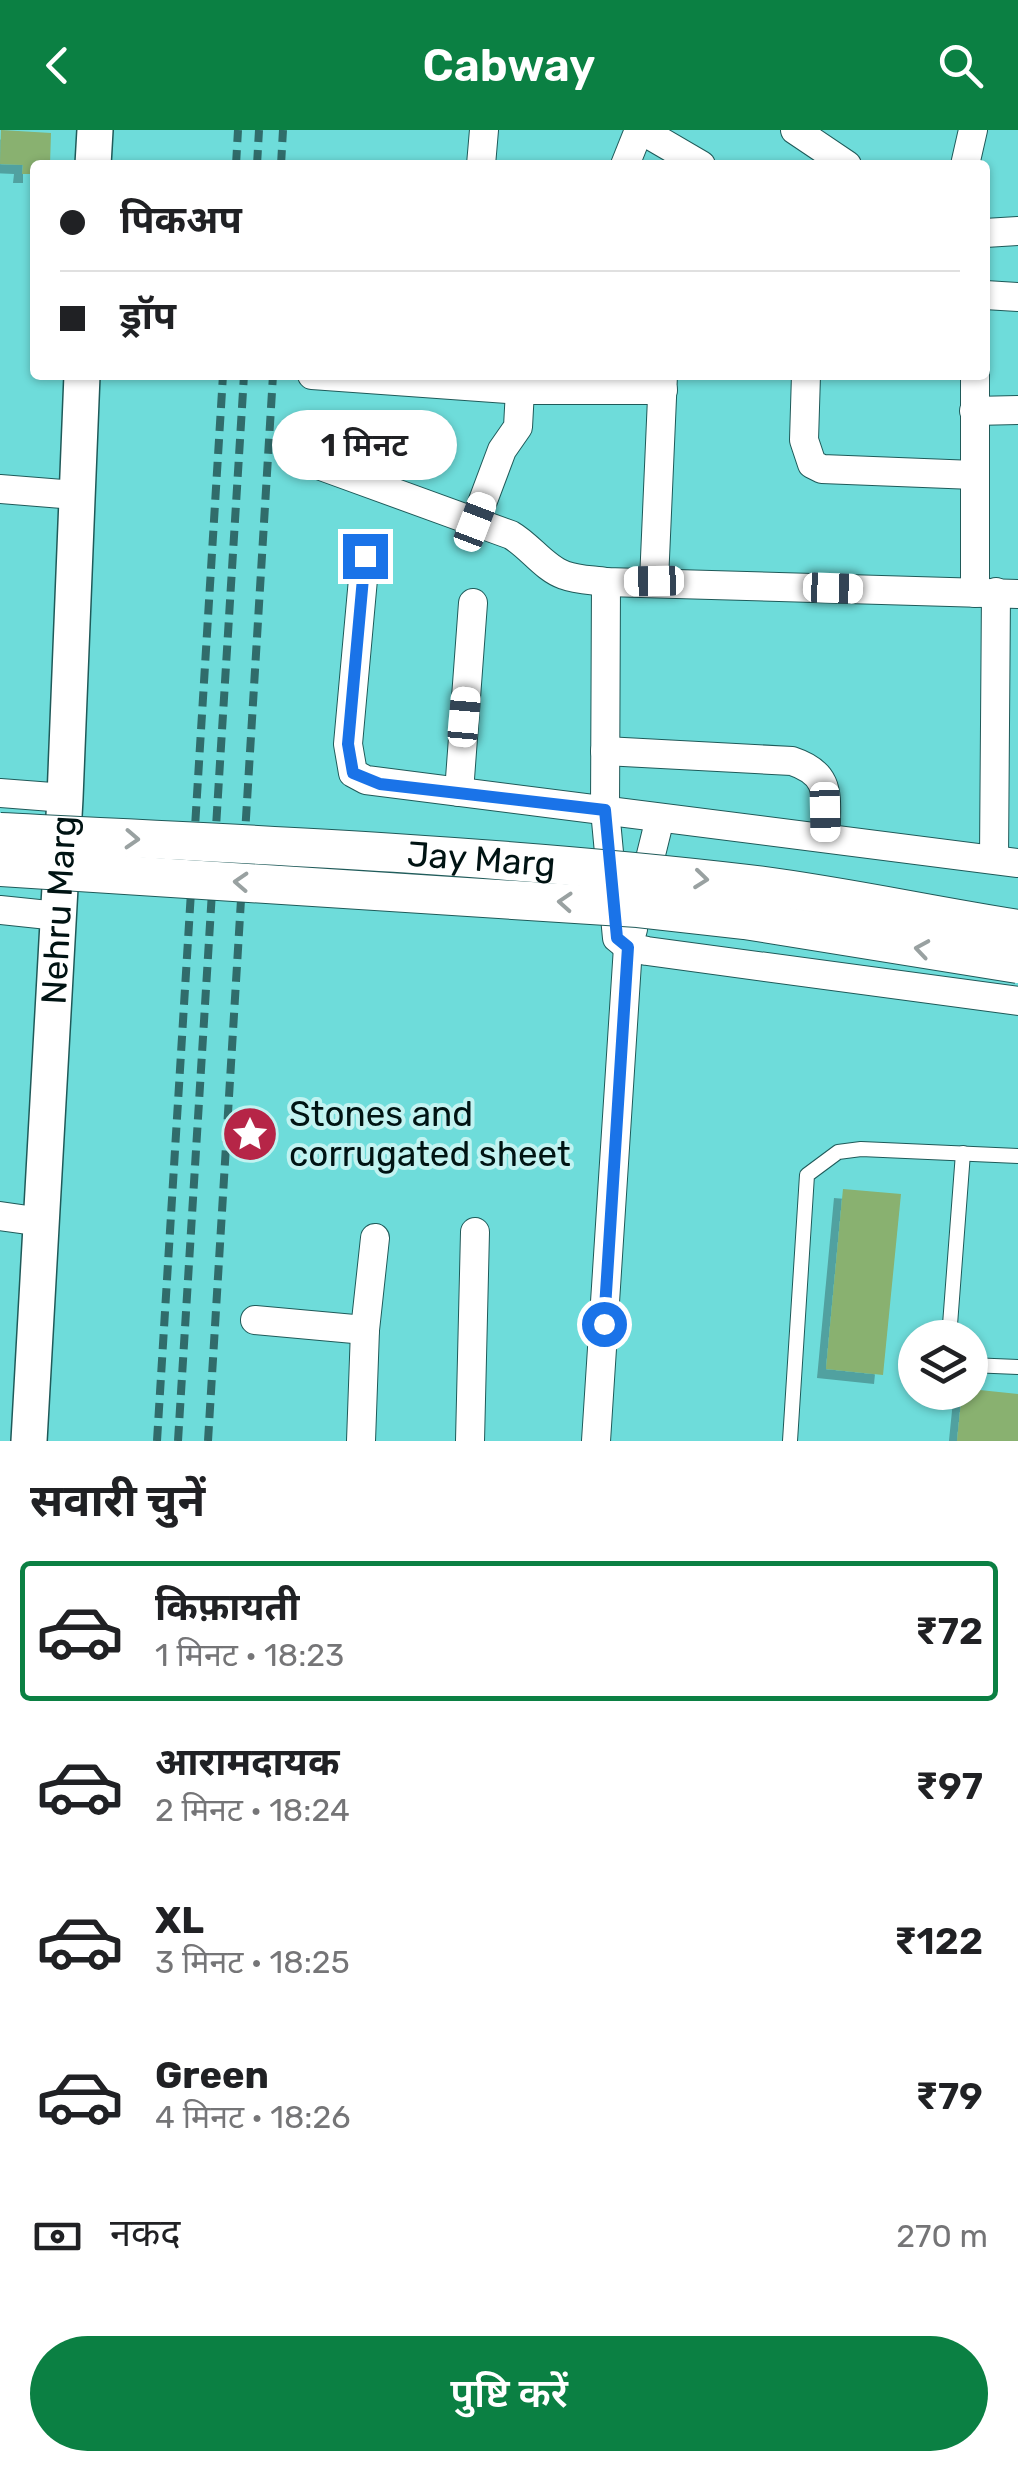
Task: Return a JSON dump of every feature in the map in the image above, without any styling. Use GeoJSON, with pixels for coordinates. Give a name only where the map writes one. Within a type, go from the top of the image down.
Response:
{"type":"FeatureCollection","features":[{"type":"Feature","properties":{"kind":"main road","name":"Jay Marg"},"geometry":{"type":"LineString","coordinates":[[0,832],[605,868],[754,885],[1018,929]]}},
{"type":"Feature","properties":{"kind":"main road","name":"Jay Marg"},"geometry":{"type":"LineString","coordinates":[[0,868],[638,908],[745,920],[1018,964]]}},
{"type":"Feature","properties":{"kind":"street"},"geometry":{"type":"LineString","coordinates":[[93,160],[95,130]]}},
{"type":"Feature","properties":{"kind":"street"},"geometry":{"type":"LineString","coordinates":[[481,160],[484,130]]}},
{"type":"Feature","properties":{"kind":"street"},"geometry":{"type":"LineString","coordinates":[[627,160],[640,130],[691,160]]}},
{"type":"Feature","properties":{"kind":"street"},"geometry":{"type":"LineString","coordinates":[[796,130],[840,160]]}},
{"type":"Feature","properties":{"kind":"street"},"geometry":{"type":"LineString","coordinates":[[967,160],[974,130]]}},
{"type":"Feature","properties":{"kind":"street"},"geometry":{"type":"LineString","coordinates":[[990,232],[1018,231]]}},
{"type":"Feature","properties":{"kind":"street"},"geometry":{"type":"LineString","coordinates":[[990,294],[1018,296]]}},
{"type":"Feature","properties":{"kind":"street","name":"Nehru Marg"},"geometry":{"type":"LineString","coordinates":[[29,1441],[65,798],[82,380]]}},
{"type":"Feature","properties":{"kind":"street"},"geometry":{"type":"LineString","coordinates":[[381,380],[520,390],[663,382],[654,581]]}},
{"type":"Feature","properties":{"kind":"street"},"geometry":{"type":"LineString","coordinates":[[806,380],[804,440],[812,464],[822,469],[974,476]]}},
{"type":"Feature","properties":{"kind":"street"},"geometry":{"type":"LineString","coordinates":[[365,556],[348,744],[353,773],[380,784],[1006,861],[996,593],[974,476],[975,380]]}},
{"type":"Feature","properties":{"kind":"street"},"geometry":{"type":"LineString","coordinates":[[475,522],[502,450],[518,427],[520,390]]}},
{"type":"Feature","properties":{"kind":"street"},"geometry":{"type":"LineString","coordinates":[[974,411],[1018,410]]}},
{"type":"Feature","properties":{"kind":"street"},"geometry":{"type":"LineString","coordinates":[[298,458],[528,544],[552,569],[566,576],[606,582],[996,593]]}},
{"type":"Feature","properties":{"kind":"street"},"geometry":{"type":"LineString","coordinates":[[0,489],[75,495]]}},
{"type":"Feature","properties":{"kind":"street"},"geometry":{"type":"LineString","coordinates":[[606,582],[605,810],[617,938],[628,947],[1018,1001]]}},
{"type":"Feature","properties":{"kind":"street"},"geometry":{"type":"LineString","coordinates":[[459,792],[474,603]]}},
{"type":"Feature","properties":{"kind":"street"},"geometry":{"type":"LineString","coordinates":[[605,751],[792,762],[811,768],[820,775],[825,788],[826,836]]}},
{"type":"Feature","properties":{"kind":"street"},"geometry":{"type":"LineString","coordinates":[[0,793],[65,798]]}},
{"type":"Feature","properties":{"kind":"street"},"geometry":{"type":"LineString","coordinates":[[596,1441],[628,947],[660,818]]}},
{"type":"Feature","properties":{"kind":"street"},"geometry":{"type":"LineString","coordinates":[[0,910],[58,916]]}},
{"type":"Feature","properties":{"kind":"street"},"geometry":{"type":"LineString","coordinates":[[0,1216],[42,1222]]}},
{"type":"Feature","properties":{"kind":"street"},"geometry":{"type":"LineString","coordinates":[[470,1441],[475,1232]]}},
{"type":"Feature","properties":{"kind":"street"},"geometry":{"type":"LineString","coordinates":[[361,1441],[365,1330],[374,1238]]}},
{"type":"Feature","properties":{"kind":"street"},"geometry":{"type":"LineString","coordinates":[[255,1320],[365,1330]]}},
{"type":"Feature","properties":{"kind":"lane"},"geometry":{"type":"LineString","coordinates":[[790,1441],[807,1175],[838,1152],[878,1148],[1018,1156]]}},
{"type":"Feature","properties":{"kind":"lane"},"geometry":{"type":"LineString","coordinates":[[950,1320],[963,1153]]}},
{"type":"Feature","properties":{"kind":"lane"},"geometry":{"type":"LineString","coordinates":[[988,1366],[1018,1368]]}},
{"type":"Feature","properties":{"kind":"building"},"geometry":{"type":"Polygon","coordinates":[[[1,130],[51,133],[50,160],[30,160],[30,174],[22,174],[23,165],[0,164],[1,130]]]}},
{"type":"Feature","properties":{"kind":"building"},"geometry":{"type":"Polygon","coordinates":[[[843,1189],[901,1194],[883,1375],[826,1369],[843,1189]]]}},
{"type":"Feature","properties":{"kind":"building"},"geometry":{"type":"Polygon","coordinates":[[[988,1391],[1018,1394],[1018,1441],[957,1441],[960,1410],[988,1410],[988,1391]]]}},
{"type":"Feature","properties":{"kind":"railway"},"geometry":{"type":"LineString","coordinates":[[236,160],[238,130]]}},
{"type":"Feature","properties":{"kind":"railway"},"geometry":{"type":"LineString","coordinates":[[257,160],[259,130]]}},
{"type":"Feature","properties":{"kind":"railway"},"geometry":{"type":"LineString","coordinates":[[281,160],[283,130]]}},
{"type":"Feature","properties":{"kind":"railway"},"geometry":{"type":"LineString","coordinates":[[157,1441],[223,380]]}},
{"type":"Feature","properties":{"kind":"railway"},"geometry":{"type":"LineString","coordinates":[[178,1441],[244,380]]}},
{"type":"Feature","properties":{"kind":"railway"},"geometry":{"type":"LineString","coordinates":[[208,1441],[273,380]]}},
{"type":"Feature","properties":{"kind":"place","name":"Stones and corrugated sheet"},"geometry":{"type":"Point","coordinates":[250,1134]}},
{"type":"Feature","properties":{"kind":"route"},"geometry":{"type":"LineString","coordinates":[[365,556],[348,744],[353,773],[380,784],[605,810],[617,938],[628,947],[604,1324]]}}]}
